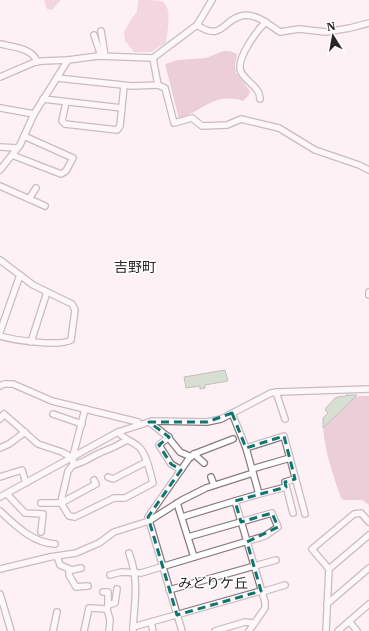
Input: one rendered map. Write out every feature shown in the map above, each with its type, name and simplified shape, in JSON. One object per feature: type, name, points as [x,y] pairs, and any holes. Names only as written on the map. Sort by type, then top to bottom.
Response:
[{"type":"street","points":[[0,76],[37,62],[103,56],[153,58],[197,25],[212,0]]},
{"type":"street","points":[[197,25],[208,30],[219,30],[236,18],[244,16],[266,22],[280,32],[299,30],[326,32],[369,23]]},
{"type":"street","points":[[260,99],[259,92],[243,75],[240,67],[242,58],[257,31],[266,22]]},
{"type":"street","points":[[101,31],[103,56]]},
{"type":"street","points":[[94,36],[103,56]]},
{"type":"street","points":[[0,44],[29,52],[35,57],[37,62]]},
{"type":"street","points":[[153,58],[158,85]]},
{"type":"street","points":[[0,170],[18,148],[34,114],[68,60]]},
{"type":"street","points":[[57,78],[124,86],[158,85],[165,88],[174,123],[192,118],[202,126],[207,126],[227,125],[241,119],[248,120],[261,125],[279,128],[315,150],[359,165],[369,170]]},
{"type":"street","points":[[66,102],[62,121],[65,124],[115,130],[120,128],[124,86]]},
{"type":"street","points":[[43,99],[122,108]]},
{"type":"street","points":[[0,108],[34,114]]},
{"type":"street","points":[[12,155],[60,174],[66,171],[73,158],[24,136]]},
{"type":"street","points":[[0,147],[18,148]]},
{"type":"street","points":[[0,186],[45,206]]},
{"type":"street","points":[[29,199],[36,188]]},
{"type":"street","points":[[0,260],[33,285],[72,304],[74,307],[70,340],[65,342],[31,342],[0,336]]},
{"type":"street","points":[[0,332],[20,276]]},
{"type":"street","points":[[31,342],[47,292]]},
{"type":"street","points":[[0,386],[4,384],[14,384],[52,401],[138,422],[140,425]]},
{"type":"street","points":[[0,497],[118,432],[149,422],[207,422],[220,419],[276,392],[369,390]]},
{"type":"street","points":[[276,392],[285,419]]},
{"type":"street","points":[[85,409],[72,456],[73,465],[68,472],[62,503],[69,516],[72,518],[114,498],[125,498],[153,483],[140,447],[118,432]]},
{"type":"street","points":[[232,413],[246,448],[259,494]]},
{"type":"street","points":[[0,419],[4,414],[38,444],[72,456]]},
{"type":"street","points":[[53,414],[82,424]]},
{"type":"street","points":[[149,422],[169,437],[180,452],[193,456],[204,463]]},
{"type":"street","points":[[0,448],[10,444],[25,432]]},
{"type":"street","points":[[246,448],[284,436],[305,514]]},
{"type":"street","points":[[169,437],[159,445],[171,464],[181,470]]},
{"type":"street","points":[[182,631],[149,521],[149,513],[193,456],[233,439]]},
{"type":"street","points":[[73,465],[82,463],[102,452],[112,450],[128,440]]},
{"type":"street","points":[[0,569],[76,553],[99,543],[114,532],[149,521],[177,503],[214,485],[290,458]]},
{"type":"street","points":[[108,477],[113,479],[146,462]]},
{"type":"street","points":[[0,477],[22,470],[26,482]]},
{"type":"street","points":[[211,477],[214,485]]},
{"type":"street","points":[[293,513],[288,504],[285,482],[296,479]]},
{"type":"street","points":[[41,503],[62,503],[96,484],[94,480]]},
{"type":"street","points":[[182,516],[286,487]]},
{"type":"street","points":[[6,494],[25,513],[43,514],[41,532]]},
{"type":"street","points":[[235,501],[265,608],[253,623],[249,631]]},
{"type":"street","points":[[177,503],[194,557]]},
{"type":"street","points":[[0,511],[40,542],[55,544]]},
{"type":"street","points":[[110,575],[121,572],[136,573],[247,542],[265,536],[278,527],[272,513],[188,537]]},
{"type":"street","points":[[326,631],[329,569],[312,549],[354,514],[361,513],[369,522]]},
{"type":"street","points":[[329,569],[369,534]]},
{"type":"street","points":[[129,553],[136,573],[133,629],[151,622],[285,585]]},
{"type":"street","points":[[57,556],[60,565],[69,570],[81,568]]},
{"type":"street","points":[[169,590],[276,560]]},
{"type":"street","points":[[327,604],[369,568]]},
{"type":"street","points":[[69,570],[69,575],[76,587],[88,586]]},
{"type":"street","points":[[84,631],[89,608],[107,607],[115,603],[117,589]]},
{"type":"street","points":[[103,592],[108,592],[107,607],[110,620],[109,631]]},
{"type":"street","points":[[0,594],[11,631]]},
{"type":"street","points":[[338,631],[369,604]]},
{"type":"street","points":[[53,631],[57,612]]},
{"type":"street","points":[[349,621],[357,631]]},
{"type":"street","points":[[151,622],[153,631]]},
{"type":"street","points":[[215,631],[245,622],[253,623]]},
{"type":"highlighted area","points":[[232,413],[246,448],[284,436],[295,479],[285,482],[286,487],[235,501],[241,522],[272,513],[278,527],[247,542],[261,591],[177,615],[148,517],[181,470],[171,464],[159,445],[169,437],[149,422],[207,422]]},
{"type":"shaded area","points":[[44,0],[61,0],[52,10],[47,9]]},
{"type":"shaded area","points":[[138,0],[161,1],[165,4],[169,14],[166,43],[151,52],[134,52],[125,41],[124,32],[137,12]]},
{"type":"shaded area","points":[[223,51],[230,51],[237,54],[235,66],[236,73],[250,91],[249,95],[243,101],[233,99],[217,100],[179,119],[165,64],[178,60],[206,58]]},
{"type":"shaded area","points":[[369,396],[369,505],[362,500],[344,500],[341,498],[327,455],[323,428],[355,397]]},
{"type":"building","points":[[225,370],[228,381],[205,385],[205,388],[200,389],[200,386],[186,388],[184,377]]},
{"type":"building","points":[[346,395],[357,395],[323,428],[323,418],[328,413],[325,410],[327,407],[335,398],[342,396],[344,397]]},
{"type":"district","name":"吉野町","points":[[135,267]]},
{"type":"district","name":"みどりケ丘","points":[[213,583]]}]
